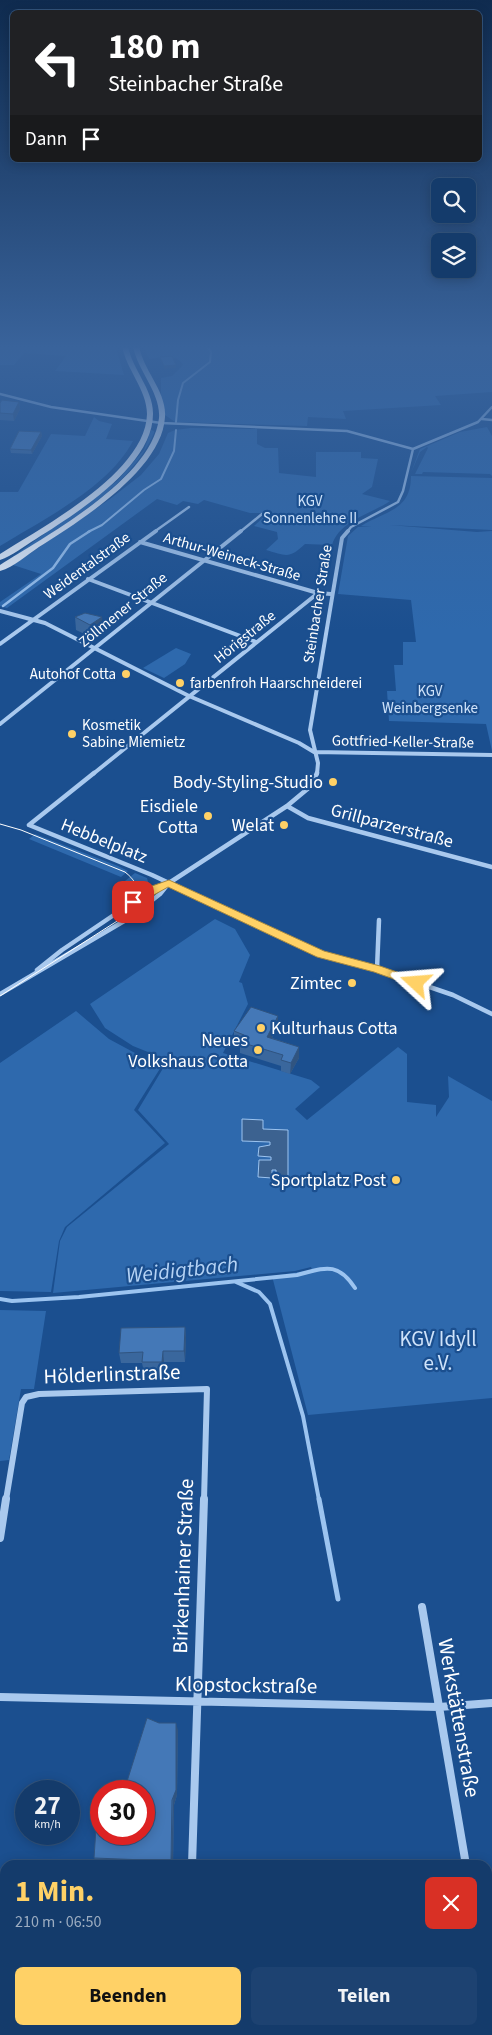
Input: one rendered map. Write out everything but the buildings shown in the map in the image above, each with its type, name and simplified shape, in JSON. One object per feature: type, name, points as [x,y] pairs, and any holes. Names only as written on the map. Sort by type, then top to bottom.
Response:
[{"type":"main road","points":[[0,558],[112,481],[135,456],[143,441]]},
{"type":"main road","points":[[0,569],[124,483],[147,457],[156,441]]},
{"type":"street","points":[[387,441],[413,449],[431,441]]},
{"type":"street","name":"Steinbacher Straße","points":[[287,806],[311,786],[316,778],[318,763],[310,733],[331,594],[342,538],[351,527],[398,502],[402,496],[407,464],[413,449]]},
{"type":"street","name":"Weidentalstraße","points":[[0,644],[189,507]]},
{"type":"street","name":"Zöllmener Straße","points":[[0,724],[202,560],[262,514]]},
{"type":"street","name":"Arthur-Weineck-Straße","points":[[140,542],[318,593]]},
{"type":"street","points":[[88,579],[256,642]]},
{"type":"street","points":[[318,593],[331,594]]},
{"type":"street","name":"Hörigstraße","points":[[29,825],[318,593]]},
{"type":"street","points":[[0,611],[34,619],[189,696],[299,743],[314,752]]},
{"type":"street","name":"Gottfried-Keller-Straße","points":[[314,752],[492,755]]},
{"type":"street","points":[[37,970],[62,950],[139,898],[169,884],[287,806]]},
{"type":"street","name":"Grillparzerstraße","points":[[287,806],[308,818],[492,867]]},
{"type":"street","name":"Hebbelplatz","points":[[29,825],[169,884],[321,954],[377,969],[462,998],[492,1014]]},
{"type":"street","points":[[0,994],[37,970],[98,938],[131,917],[160,894],[169,884]]},
{"type":"street","points":[[377,969],[379,920]]},
{"type":"street","name":"Hölderlinstraße","points":[[0,1538],[22,1403],[26,1397],[39,1394],[207,1389]]},
{"type":"street","name":"Birkenhainer Straße","points":[[192,1860],[207,1389]]},
{"type":"street","name":"Werkstättenstraße","points":[[422,1607],[465,1860]]},
{"type":"street","name":"Klopstockstraße","points":[[0,1697],[439,1708],[492,1703]]},
{"type":"green space","points":[[47,441],[133,441],[122,458],[92,487],[74,501],[0,546],[0,492],[18,492]]},
{"type":"green space","points":[[147,441],[149,441],[142,454],[127,474],[108,492],[65,525],[0,566],[117,481],[144,450]]},
{"type":"green space","name":"KGV Sonnenlehne II","points":[[165,441],[257,441],[257,444],[265,448],[278,448],[279,473],[316,477],[316,452],[361,452],[361,458],[378,459],[372,487],[362,494],[390,501],[348,524],[341,530],[332,545],[305,544],[295,552],[287,555],[266,550],[278,539],[277,532],[254,526],[268,513],[250,513],[204,500],[198,504],[183,501],[177,505],[157,499],[7,608],[0,606],[0,602],[41,574],[13,565],[110,499],[141,475],[159,454]]},
{"type":"green space","points":[[439,441],[492,441],[492,476],[490,474],[423,472],[422,474],[415,474],[427,447],[420,452],[411,473],[420,449]]},
{"type":"green space","name":"KGV Weinbergsenke","points":[[411,476],[492,478],[492,530],[389,525],[477,532],[492,531],[492,751],[486,724],[389,721],[387,691],[396,691],[394,665],[403,665],[403,642],[416,642],[411,600],[338,594],[348,536],[358,527],[372,526],[361,526],[395,509],[402,503],[410,488]]},
{"type":"green space","points":[[176,648],[191,654],[185,664],[164,678],[143,668]]},
{"type":"green space","points":[[35,834],[128,871],[121,877],[29,839]]},
{"type":"green space","points":[[135,873],[147,878],[148,882],[130,894],[129,885],[125,881]]},
{"type":"green space","name":"KGV Idyll e.V.","points":[[215,919],[235,929],[250,955],[239,982],[242,983],[248,1004],[223,1053],[311,1080],[320,1087],[295,1109],[307,1120],[398,1047],[407,1054],[407,1102],[436,1105],[436,1117],[449,1097],[448,1076],[492,1101],[492,1398],[308,1415],[272,1276],[312,1270],[311,1267],[295,1271],[53,1293],[60,1241],[67,1227],[169,1144],[138,1110],[168,1060],[133,1046],[105,1028],[90,1004]]},
{"type":"green space","points":[[76,1011],[109,1039],[161,1067],[134,1110],[165,1143],[65,1227],[59,1241],[51,1292],[0,1291],[0,1063]]},
{"type":"green space","points":[[0,1310],[46,1311],[34,1389],[21,1389],[9,1460],[0,1461]]},
{"type":"shaded area","points":[[242,1119],[263,1120],[263,1129],[288,1130],[288,1177],[276,1178],[276,1170],[272,1170],[272,1178],[258,1177],[259,1160],[271,1160],[271,1157],[258,1156],[259,1147],[270,1145],[270,1142],[242,1141]]},
{"type":"waterway","name":"Weidigtbach","points":[[90,531],[102,525],[144,490],[161,479],[174,451],[175,441]]},
{"type":"waterway","name":"Weidigtbach","points":[[3,606],[53,568],[70,544],[90,531]]},
{"type":"waterway","name":"Weidigtbach","points":[[0,1299],[12,1301],[79,1297],[297,1275],[323,1269],[336,1270],[348,1279],[355,1288]]},
{"type":"waterway","points":[[236,1282],[259,1292],[270,1304],[303,1416],[319,1500]]},
{"type":"waterway","points":[[319,1499],[338,1599]]},
{"type":"tram line","points":[[0,824],[21,830],[125,872],[135,883],[138,894],[134,905],[125,916],[0,996]]},
{"type":"place","name":"Autohof Cotta","points":[[126,674]]},
{"type":"place","name":"farbenfroh Haarschneiderei","points":[[180,683]]},
{"type":"place","name":"Kosmetik Sabine Miemietz","points":[[72,734]]},
{"type":"place","name":"Body-Styling-Studio","points":[[333,782]]},
{"type":"place","name":"Eisdiele Cotta","points":[[208,816]]},
{"type":"place","name":"Welat","points":[[284,825]]},
{"type":"place","name":"Zimtec","points":[[352,983]]},
{"type":"place","name":"Kulturhaus Cotta","points":[[261,1028]]},
{"type":"place","name":"Neues Volkshaus Cotta","points":[[258,1050]]},
{"type":"place","name":"Sportplatz Post","points":[[396,1180]]},
{"type":"route","points":[[133,902],[153,889],[169,884],[321,954],[377,969],[416,983]]}]
